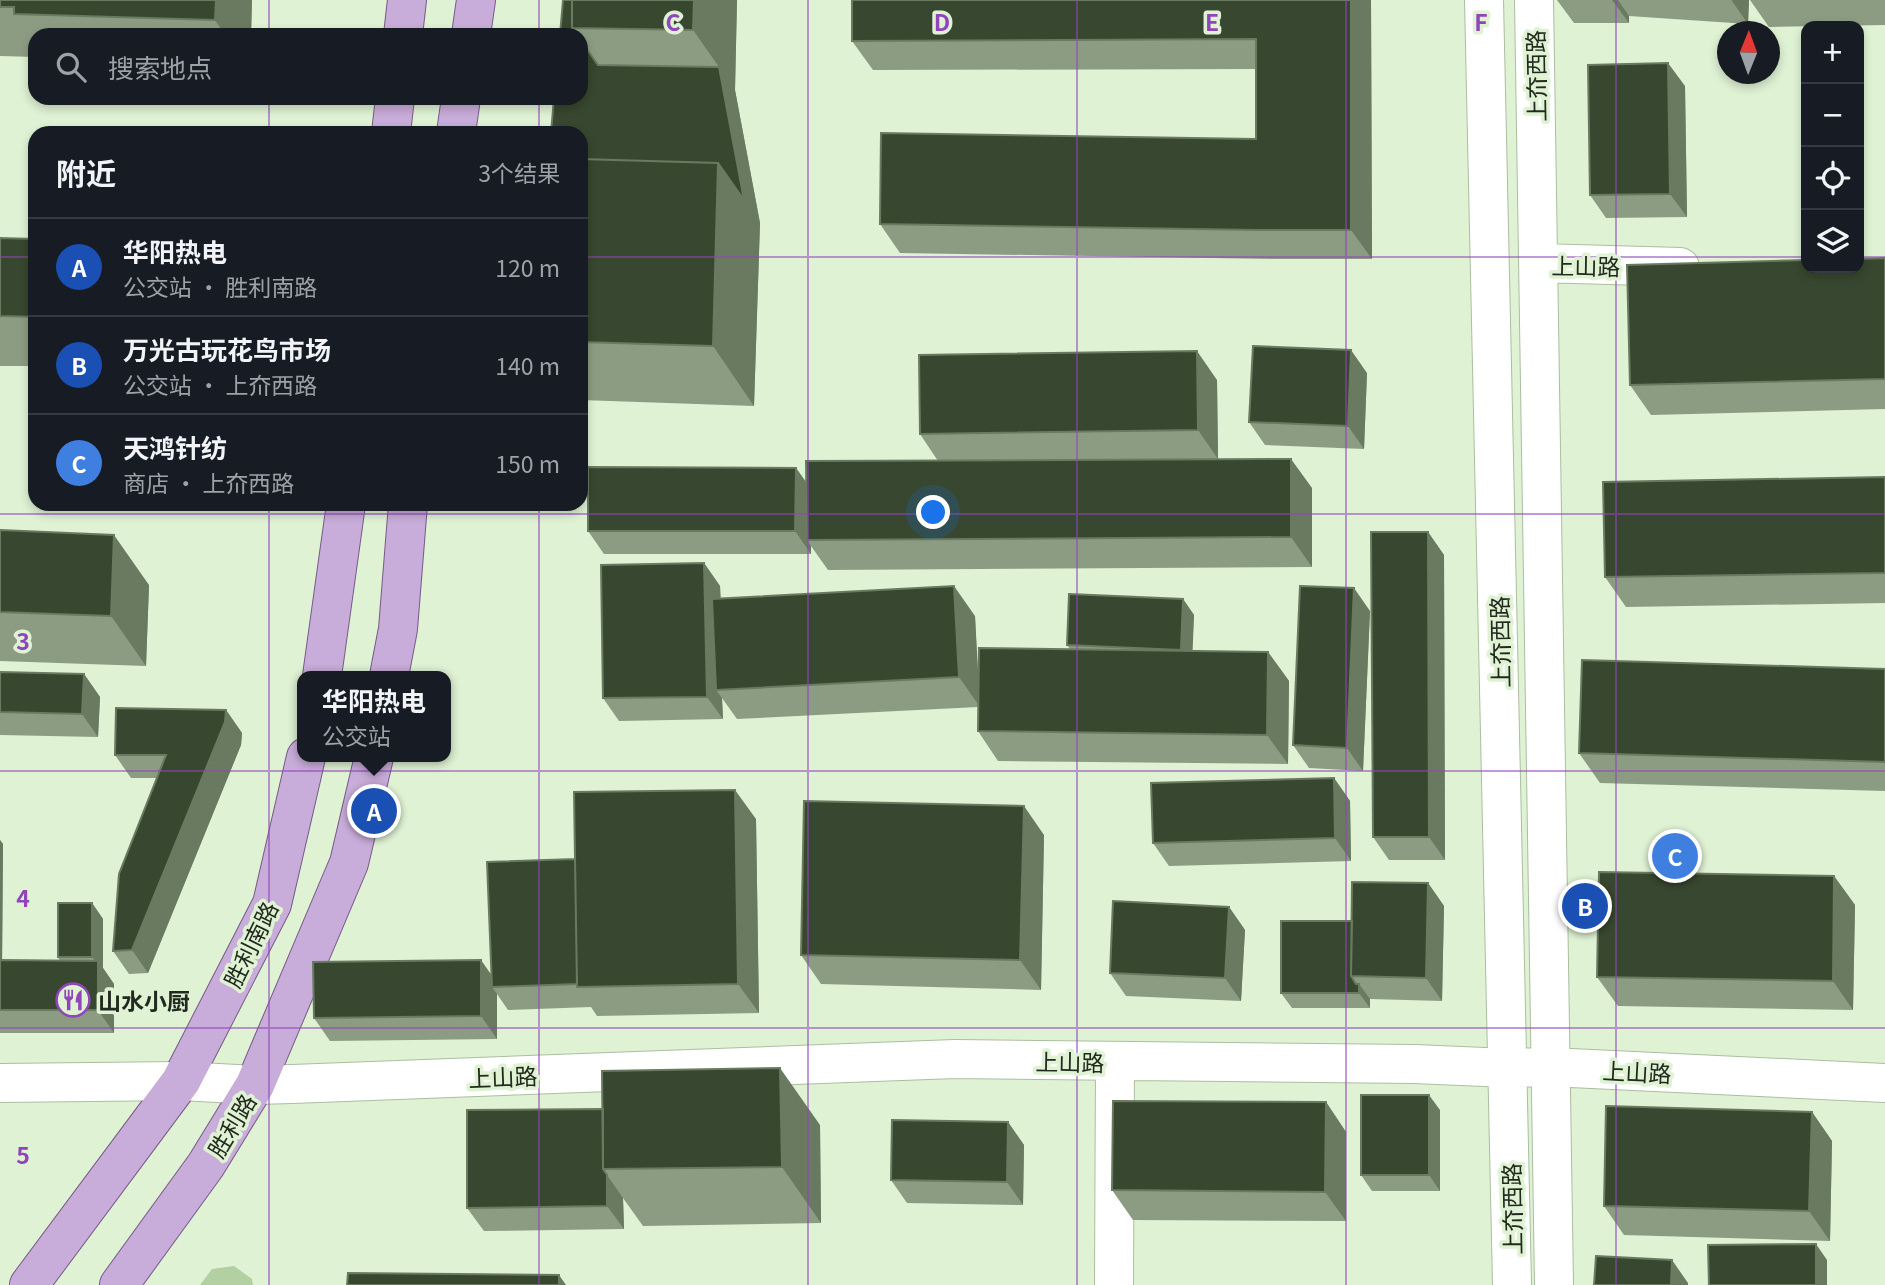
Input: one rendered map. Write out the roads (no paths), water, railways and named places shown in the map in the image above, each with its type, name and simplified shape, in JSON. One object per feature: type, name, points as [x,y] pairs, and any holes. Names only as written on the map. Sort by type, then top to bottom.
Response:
[{"type":"main road","points":[[404,28],[407,0]]},
{"type":"main road","points":[[472,28],[476,0]]},
{"type":"main road","points":[[392,126],[395,105]]},
{"type":"main road","points":[[457,126],[460,105]]},
{"type":"main road","points":[[323,671],[345,511]]},
{"type":"main road","points":[[390,671],[398,629],[407,511]]},
{"type":"main road","name":"胜利南路","points":[[181,1081],[272,904],[305,762]]},
{"type":"main road","points":[[255,1085],[349,863],[373,762]]},
{"type":"main road","points":[[29,1285],[181,1081]]},
{"type":"main road","name":"胜利路","points":[[119,1285],[206,1164],[255,1085]]},
{"type":"street","name":"上夼西路","points":[[1484,0],[1512,1285]]},
{"type":"street","name":"上夼西路","points":[[1534,0],[1554,1285]]},
{"type":"street","name":"上山路","points":[[1539,263],[1719,268]]},
{"type":"street","name":"上山路","points":[[0,1083],[181,1081],[255,1085],[955,1059],[1550,1067],[1885,1083]]},
{"type":"street","points":[[1114,1285],[1115,1062]]},
{"type":"place","name":"华阳热电","points":[[374,811]]},
{"type":"place","name":"天鸿针纺","points":[[1675,856]]},
{"type":"place","name":"万光古玩花鸟市场","points":[[1585,906]]},
{"type":"place","name":"山水小厨","points":[[73,1000]]}]
